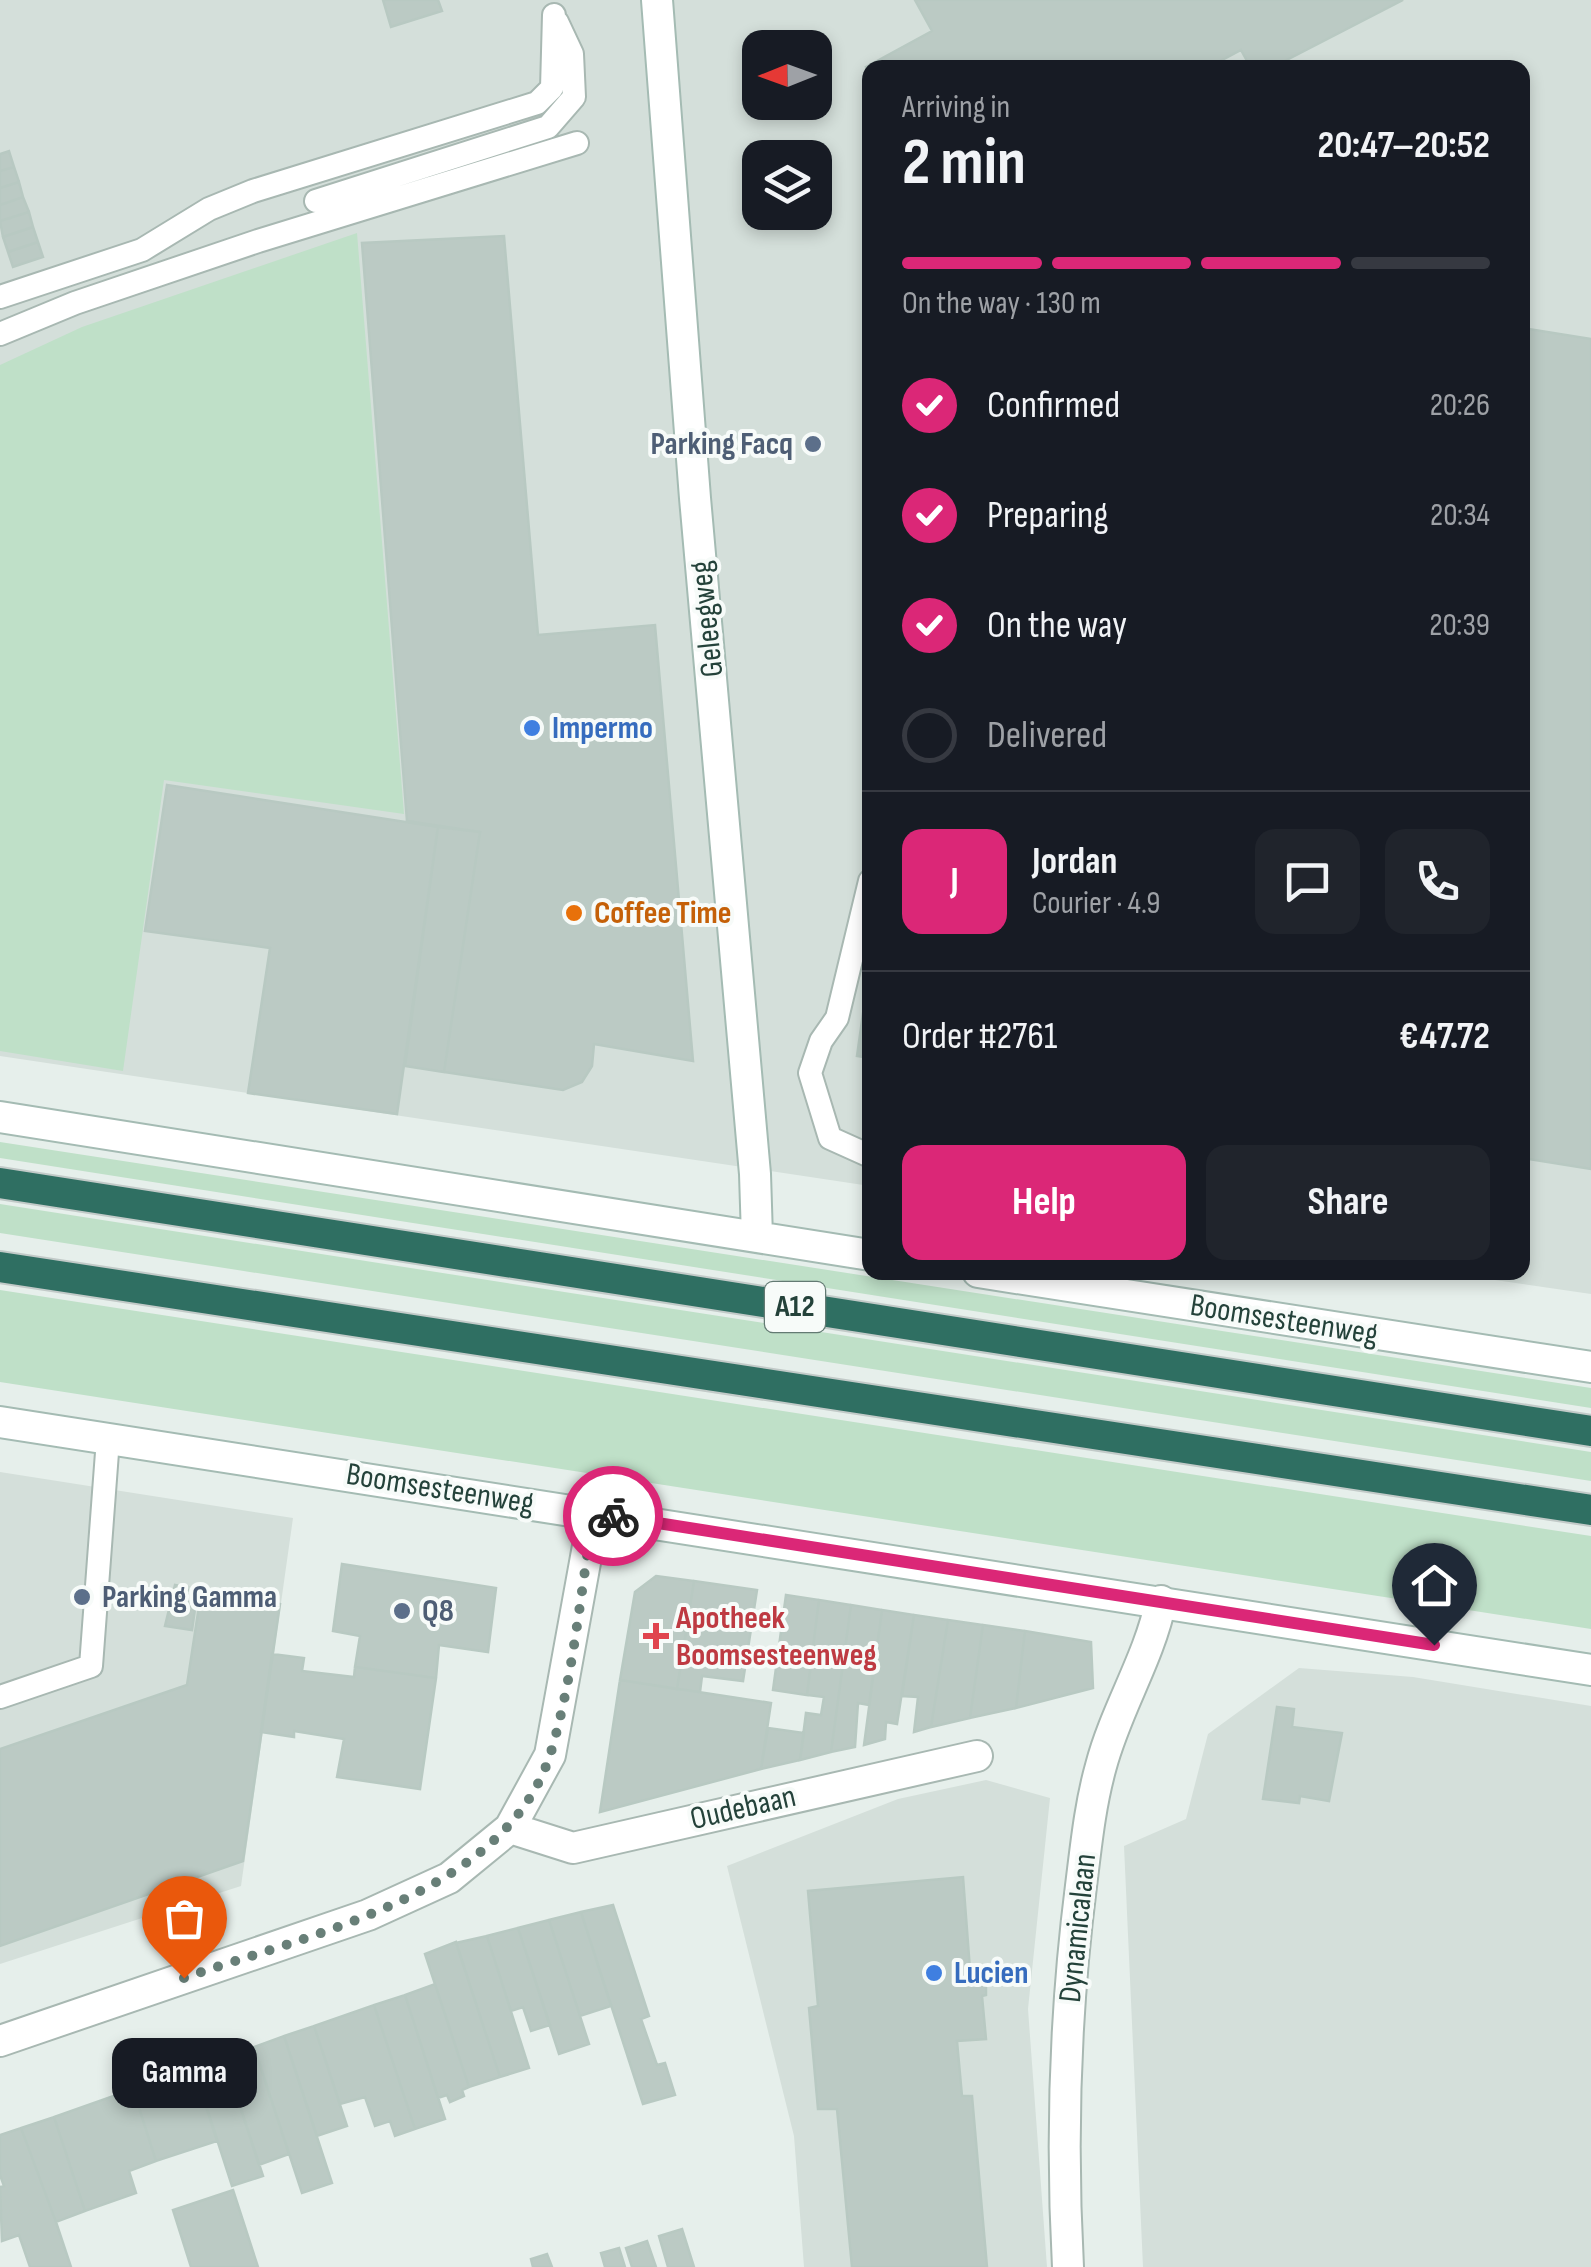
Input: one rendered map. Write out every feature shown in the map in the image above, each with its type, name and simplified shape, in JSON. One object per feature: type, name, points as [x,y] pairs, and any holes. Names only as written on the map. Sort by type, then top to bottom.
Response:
[{"type":"highway","name":"A12","points":[[0,1184],[1591,1431]]},
{"type":"highway","points":[[0,1267],[1591,1510]]},
{"type":"street","name":"Geleegweg","points":[[657,0],[695,498],[754,1154],[757,1237]]},
{"type":"street","points":[[0,1117],[862,1254]]},
{"type":"street","name":"Boomsesteenweg","points":[[1030,1280],[1591,1367]]},
{"type":"street","name":"Boomsesteenweg","points":[[0,1422],[1591,1670]]},
{"type":"street","points":[[0,2041],[368,1915],[449,1878],[510,1828],[550,1755],[594,1513]]},
{"type":"street","name":"Dynamicalaan","points":[[1068,2267],[1064,2198],[1068,2006],[1087,1840],[1101,1765],[1154,1636],[1160,1601]]},
{"type":"street","name":"Oudebaan","points":[[510,1828],[573,1848],[977,1756]]},
{"type":"lane","points":[[0,297],[142,250],[209,209],[241,195],[537,103],[552,88],[551,7]]},
{"type":"lane","points":[[316,202],[548,127],[574,97],[572,54],[551,7]]},
{"type":"lane","points":[[0,334],[75,303],[258,241],[577,143]]},
{"type":"lane","points":[[862,914],[838,1018],[821,1042],[810,1073],[830,1138],[862,1152]]},
{"type":"lane","points":[[0,1698],[91,1666],[108,1438]]},
{"type":"shaded area","points":[[0,0],[1591,0],[1591,1294],[1495,1280],[1530,1280],[1530,60],[862,60],[862,1185],[0,1056]]},
{"type":"shaded area","points":[[0,1472],[293,1518],[241,1886],[0,1964]]},
{"type":"shaded area","points":[[1299,1668],[1413,1677],[1591,1706],[1591,2267],[1143,2267],[1124,1846],[1186,1819],[1208,1734]]},
{"type":"shaded area","points":[[986,1780],[1050,1798],[1028,2009],[1047,2267],[804,2267],[794,2136],[727,1866],[898,1799]]},
{"type":"green space","points":[[357,233],[404,814],[164,780],[123,1071],[0,1051],[0,365],[82,327]]},
{"type":"green space","points":[[0,1142],[862,1275],[862,1280],[893,1280],[1591,1388],[1591,1408],[0,1158]]},
{"type":"green space","points":[[0,1204],[1591,1452],[1591,1481],[0,1233]]},
{"type":"green space","points":[[0,1290],[1591,1536],[1591,1629],[0,1382]]},
{"type":"building","points":[[383,0],[438,0],[442,11],[391,27]]},
{"type":"building","points":[[915,0],[1403,0],[1287,60],[1247,60],[1241,50],[1222,60],[879,60],[932,31]]},
{"type":"building","points":[[9,151],[14,167],[0,171],[0,154]]},
{"type":"building","points":[[14,167],[19,182],[0,188],[0,171]]},
{"type":"building","points":[[19,182],[23,197],[0,205],[0,188]]},
{"type":"building","points":[[23,197],[29,212],[0,221],[0,205]]},
{"type":"building","points":[[29,212],[33,227],[3,237],[0,221]]},
{"type":"building","points":[[33,227],[38,242],[8,252],[3,237]]},
{"type":"building","name":"Impermo","points":[[504,236],[538,635],[655,625],[693,1061],[594,1044],[592,1066],[582,1082],[563,1090],[444,1072],[480,832],[407,821],[362,243]]},
{"type":"building","points":[[38,242],[43,257],[13,267],[8,252]]},
{"type":"building","points":[[1530,329],[1591,339],[1591,1169],[1530,1159]]},
{"type":"building","points":[[167,785],[438,827],[397,1114],[248,1093],[270,948],[145,931]]},
{"type":"building","points":[[438,827],[480,832],[444,1072],[405,1066]]},
{"type":"building","points":[[862,1021],[862,1057],[857,1056]]},
{"type":"building","points":[[342,1564],[496,1588],[488,1652],[439,1645],[436,1678],[355,1667],[360,1636],[333,1631]]},
{"type":"building","name":"Apotheek Boomsesteenweg","points":[[656,1576],[694,1581],[677,1689],[620,1680],[635,1592]]},
{"type":"building","points":[[694,1581],[757,1590],[743,1681],[702,1676],[700,1692],[677,1689]]},
{"type":"building","points":[[175,1585],[188,1587],[187,1594],[197,1595],[192,1630],[165,1626]]},
{"type":"building","points":[[201,1593],[280,1604],[243,1861],[0,1946],[0,1749],[187,1685]]},
{"type":"building","points":[[786,1595],[819,1600],[807,1695],[773,1690]]},
{"type":"building","points":[[819,1600],[851,1605],[831,1752],[800,1760],[806,1713],[821,1715],[824,1697],[807,1695]]},
{"type":"building","points":[[851,1605],[882,1610],[869,1705],[858,1703],[855,1747],[831,1752]]},
{"type":"building","points":[[882,1610],[914,1615],[897,1724],[886,1722],[885,1739],[864,1745]]},
{"type":"building","points":[[914,1615],[948,1620],[931,1727],[914,1732],[918,1697],[902,1696]]},
{"type":"building","points":[[948,1620],[983,1625],[970,1718],[931,1727]]},
{"type":"building","points":[[983,1625],[1025,1631],[1016,1708],[970,1718]]},
{"type":"building","points":[[1025,1631],[1091,1642],[1093,1688],[1016,1708]]},
{"type":"building","points":[[272,1654],[304,1658],[302,1671],[354,1677],[355,1667],[436,1678],[420,1789],[337,1777],[344,1739],[294,1731],[294,1737],[261,1732]]},
{"type":"building","points":[[620,1680],[771,1703],[761,1769],[600,1812]]},
{"type":"building","points":[[1277,1707],[1294,1709],[1292,1727],[1342,1733],[1329,1801],[1300,1796],[1299,1803],[1263,1799]]},
{"type":"building","points":[[768,1728],[804,1733],[800,1760],[761,1769]]},
{"type":"building","points":[[963,1877],[971,1983],[986,1982],[986,1995],[982,1996],[986,2039],[957,2041],[962,2096],[972,2096],[987,2267],[852,2267],[837,2109],[818,2109],[809,2008],[818,2006],[808,1891]]},
{"type":"building","points":[[613,1905],[649,2016],[641,2019],[657,2065],[665,2063],[675,2095],[643,2104],[581,1912]]},
{"type":"building","points":[[581,1912],[611,2006],[580,2016],[549,1920]]},
{"type":"building","points":[[549,1920],[589,2044],[559,2054],[518,1928]]},
{"type":"building","points":[[518,1928],[550,2025],[531,2031],[523,2007],[511,2011],[487,1936]]},
{"type":"building","points":[[487,1936],[529,2068],[500,2077],[456,1943]]},
{"type":"building","points":[[456,1942],[500,2077],[469,2087],[425,1954]]},
{"type":"building","points":[[435,1984],[469,2087],[462,2090],[464,2096],[450,2102],[447,2095],[438,2098],[405,1995]]},
{"type":"building","points":[[405,1995],[445,2119],[415,2129],[374,2005]]},
{"type":"building","points":[[374,2005],[415,2129],[395,2136],[390,2121],[375,2126],[365,2097],[340,2104],[314,2026]]},
{"type":"building","points":[[314,2026],[347,2126],[317,2136],[284,2036]]},
{"type":"building","points":[[284,2036],[332,2183],[302,2193],[254,2047]]},
{"type":"building","points":[[254,2047],[289,2154],[259,2165],[224,2057]]},
{"type":"building","points":[[224,2057],[263,2176],[232,2186],[194,2068]]},
{"type":"building","points":[[194,2068],[217,2141],[156,2161],[133,2089]]},
{"type":"building","points":[[133,2089],[156,2161],[129,2171],[136,2193],[85,2211],[54,2117]]},
{"type":"building","points":[[54,2117],[85,2211],[56,2222],[21,2128]]},
{"type":"building","points":[[21,2128],[71,2267],[30,2267],[19,2235],[2,2241],[0,2187],[4,2186],[0,2175],[0,2135]]},
{"type":"building","points":[[233,2190],[258,2267],[191,2267],[173,2210]]},
{"type":"building","points":[[682,2229],[694,2267],[668,2267],[659,2236]]},
{"type":"building","points":[[647,2241],[656,2267],[632,2267],[626,2248]]},
{"type":"building","points":[[619,2248],[625,2267],[605,2267],[601,2253]]},
{"type":"building","points":[[547,2254],[552,2267],[533,2267],[531,2259]]},
{"type":"way so far","points":[[184,1978],[368,1915],[449,1878],[510,1828],[550,1755],[594,1513],[613,1516]]},
{"type":"place","name":"Parking Facq","points":[[813,444]]},
{"type":"place","name":"Impermo","points":[[532,728]]},
{"type":"place","name":"Coffee Time","points":[[574,913]]},
{"type":"place","name":"Parking Gamma","points":[[82,1597]]},
{"type":"place","name":"Q8","points":[[402,1611]]},
{"type":"place","name":"Apotheek Boomsesteenweg","points":[[656,1636]]},
{"type":"place","name":"Lucien","points":[[934,1973]]},
{"type":"place","name":"Gamma","points":[[184,1978]]},
{"type":"route","points":[[613,1516],[1434,1645]]}]
